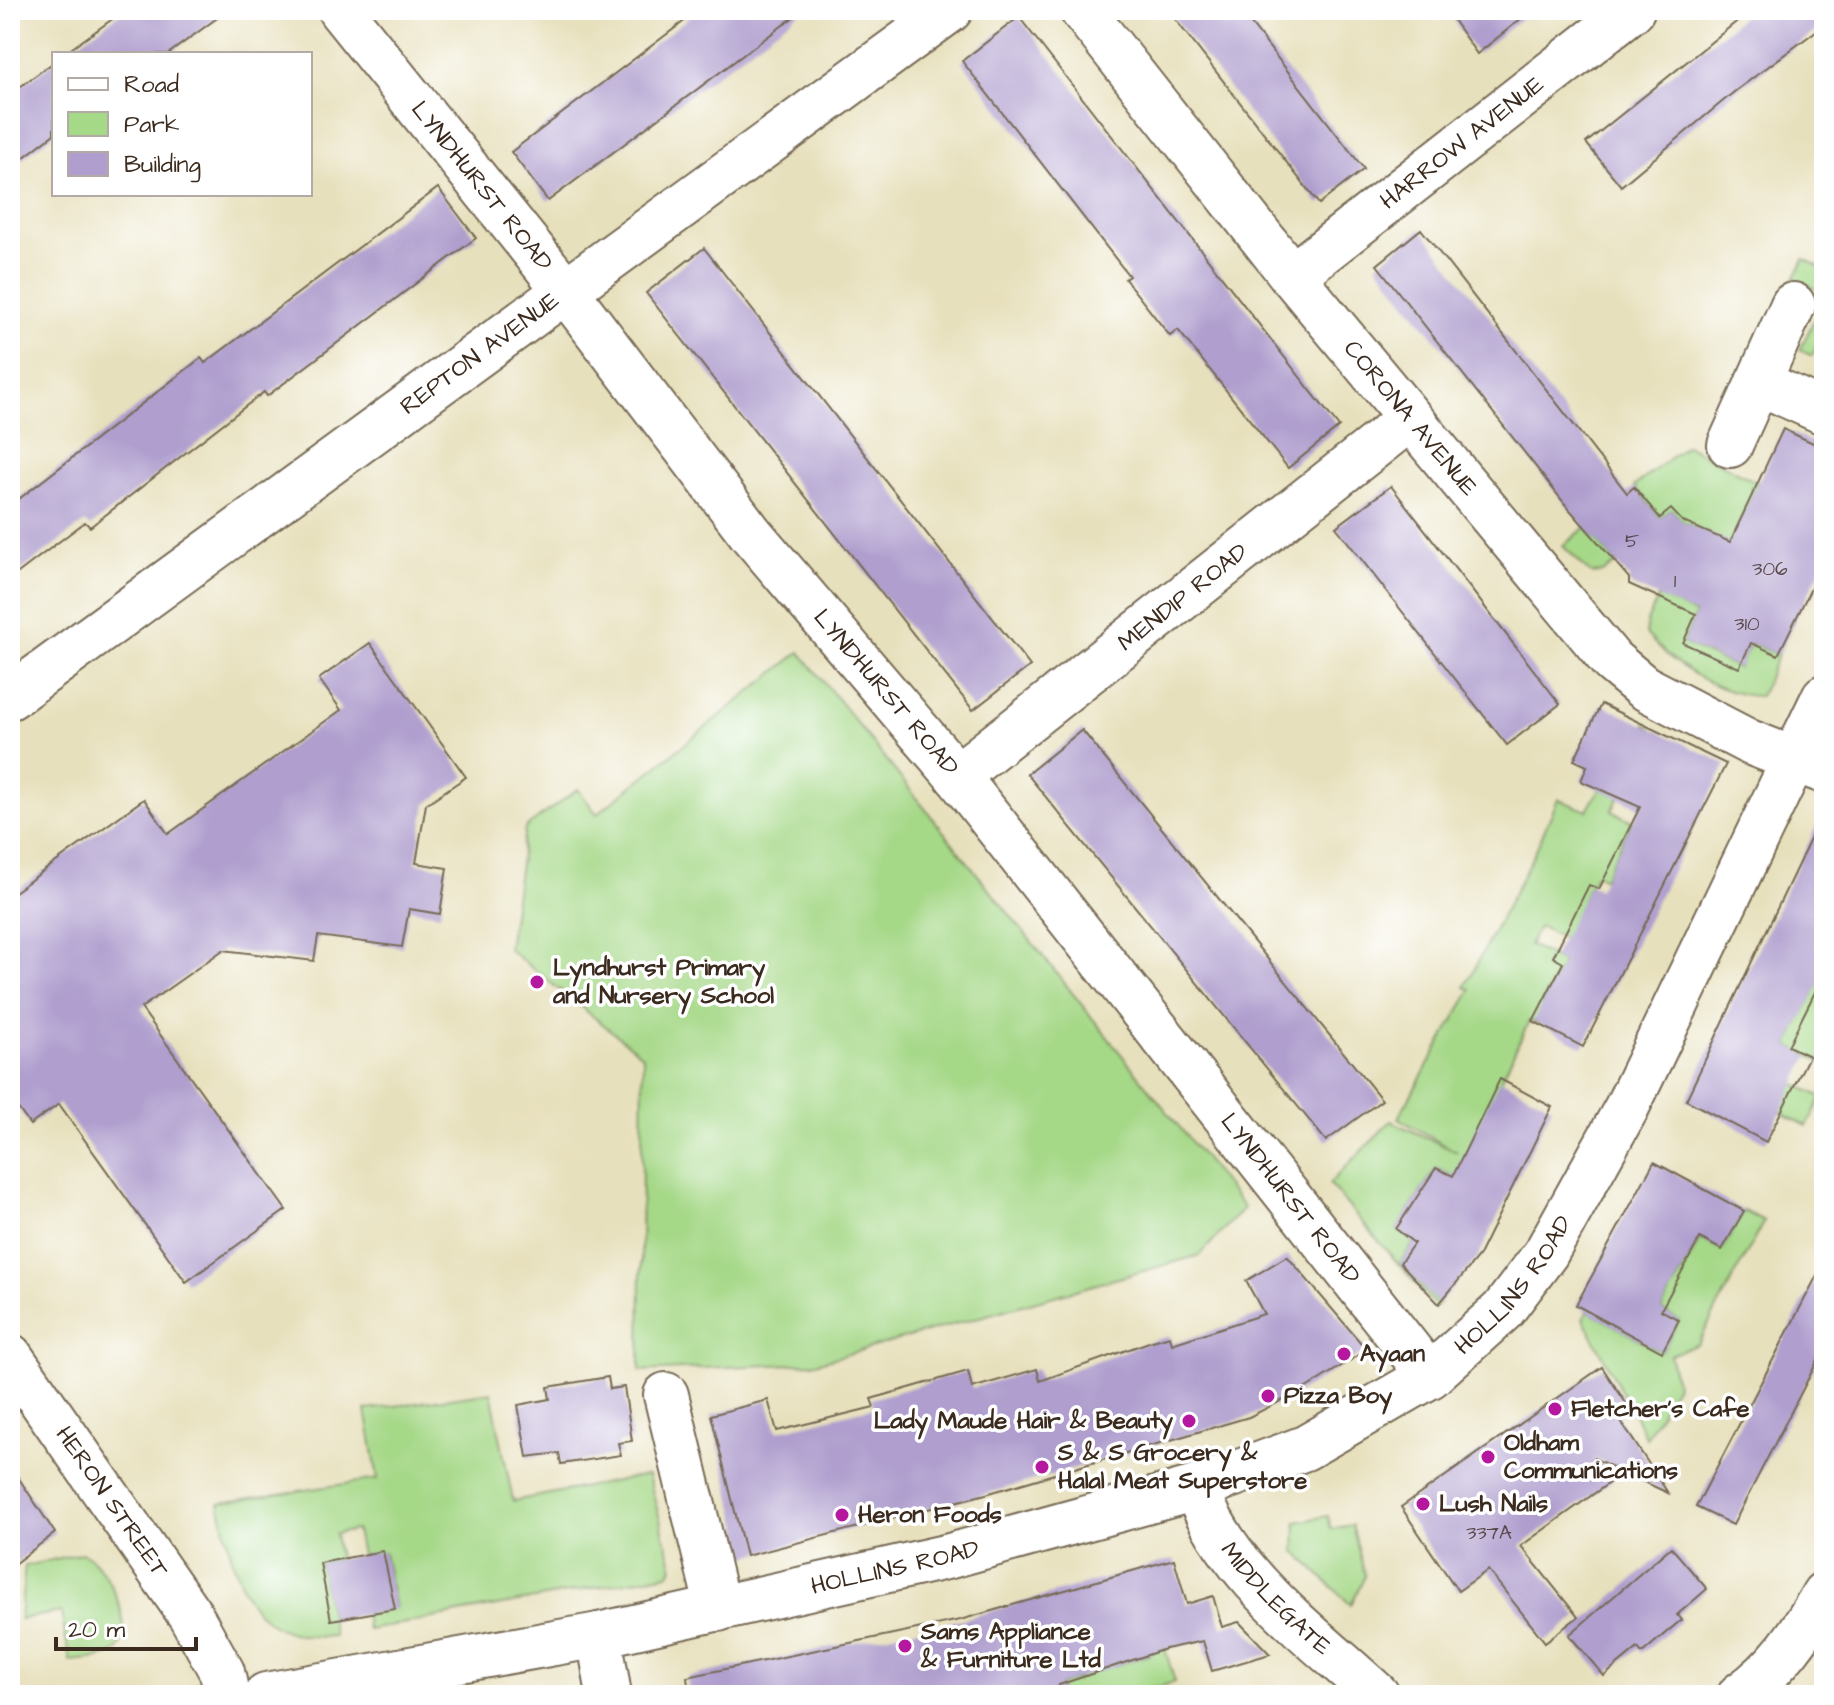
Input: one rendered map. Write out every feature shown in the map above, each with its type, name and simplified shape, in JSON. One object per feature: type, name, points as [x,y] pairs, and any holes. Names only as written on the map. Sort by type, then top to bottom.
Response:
[{"type":"street","name":"LYNDHURST ROAD","points":[[340,10],[565,290],[751,534],[957,776],[1430,1376]]},
{"type":"street","name":"REPTON AVENUE","points":[[10,697],[950,10]]},
{"type":"street","name":"CORONA AVENUE","points":[[1082,10],[1292,276],[1625,674],[1643,687],[1749,742],[1810,766]]},
{"type":"street","name":"HARROW AVENUE","points":[[1292,276],[1632,10]]},
{"type":"street","points":[[1730,445],[1793,305]]},
{"type":"street","points":[[1758,382],[1824,412]]},
{"type":"street","name":"MENDIP ROAD","points":[[957,776],[1409,419]]},
{"type":"street","name":"HOLLINS ROAD","points":[[286,1693],[599,1635],[718,1609],[950,1556],[1196,1488],[1305,1448],[1430,1376],[1503,1310],[1546,1253],[1810,766],[1824,697]]},
{"type":"street","name":"HERON STREET","points":[[10,1356],[191,1616],[222,1672],[227,1695]]},
{"type":"street","points":[[666,1395],[718,1609]]},
{"type":"street","name":"MIDDLEGATE","points":[[1196,1488],[1207,1519],[1228,1553],[1377,1695]]},
{"type":"street","points":[[1740,1695],[1764,1678],[1806,1626],[1824,1594]]},
{"type":"street","points":[[599,1635],[609,1695]]},
{"type":"green space","points":[[1804,259],[1824,269],[1824,293],[1794,279]]},
{"type":"green space","points":[[1824,298],[1824,332],[1812,356],[1800,350]]},
{"type":"green space","points":[[1686,445],[1758,483],[1723,558],[1698,529],[1683,522],[1671,509],[1660,518],[1634,487]]},
{"type":"green space","points":[[1586,527],[1616,563],[1603,573],[1591,574],[1563,546]]},
{"type":"green space","points":[[1659,596],[1696,614],[1683,643],[1738,668],[1751,643],[1778,655],[1760,696],[1744,695],[1713,684],[1683,667],[1657,645],[1646,634],[1647,621]]},
{"type":"green space","points":[[800,652],[1244,1208],[1200,1255],[816,1363],[640,1371],[643,1056],[508,949],[525,828],[578,789],[597,814]]},
{"type":"green space","points":[[1646,724],[1653,729],[1612,811],[1632,821],[1604,879],[1596,874],[1587,890],[1571,942],[1539,926],[1529,945],[1563,962],[1541,1005],[1545,1008],[1537,1024],[1529,1021],[1455,1177],[1436,1168],[1397,1229],[1414,1243],[1400,1263],[1439,1304],[1436,1307],[1329,1184],[1391,1121],[1457,1152],[1398,1118],[1471,990],[1465,987],[1535,852],[1558,799],[1587,811]]},
{"type":"green space","points":[[1824,971],[1824,1063],[1788,1046]]},
{"type":"green space","points":[[1776,1075],[1822,1097],[1807,1126],[1762,1103]]},
{"type":"green space","points":[[1744,1211],[1764,1221],[1698,1344],[1670,1355],[1676,1385],[1646,1438],[1583,1318],[1588,1311],[1662,1352],[1679,1320],[1661,1310],[1700,1239],[1722,1250]]},
{"type":"green space","points":[[491,1392],[513,1501],[648,1475],[673,1568],[668,1574],[368,1630],[365,1614],[395,1608],[384,1552],[361,1555],[356,1530],[335,1534],[339,1559],[320,1564],[334,1636],[304,1636],[280,1629],[262,1616],[248,1599],[238,1578],[219,1503],[378,1479],[366,1410]]},
{"type":"green space","points":[[1328,1516],[1331,1529],[1352,1525],[1365,1576],[1351,1605],[1295,1551],[1296,1522]]},
{"type":"green space","points":[[82,1553],[100,1568],[116,1596],[124,1627],[123,1639],[118,1649],[108,1655],[70,1661],[61,1612],[20,1619],[25,1566]]},
{"type":"green space","points":[[1161,1635],[1175,1682],[1129,1695],[1062,1695],[1059,1685],[1080,1678],[1075,1659],[1114,1666],[1149,1655]]},
{"type":"building","points":[[125,10],[228,10],[171,52],[67,52]]},
{"type":"building","points":[[699,10],[803,10],[548,201],[511,152]]},
{"type":"building","points":[[1168,10],[1240,10],[1364,169],[1319,204]]},
{"type":"building","points":[[1446,10],[1532,10],[1477,54]]},
{"type":"building","points":[[1751,10],[1824,10],[1824,25],[1734,92],[1621,186],[1586,143]]},
{"type":"building","points":[[1019,17],[1339,427],[1288,468],[1178,330],[1170,336],[1125,279],[1129,276],[962,61]]},
{"type":"building","points":[[52,63],[52,136],[10,168],[10,94]]},
{"type":"building","points":[[438,188],[476,238],[267,396],[264,392],[90,527],[85,522],[10,579],[10,506],[201,358],[205,363]]},
{"type":"building","points":[[1421,229],[1627,493],[1634,487],[1660,518],[1671,509],[1683,522],[1730,542],[1783,429],[1824,448],[1824,562],[1778,655],[1751,643],[1739,668],[1683,643],[1696,614],[1629,584],[1629,578],[1565,504],[1377,265]]},
{"type":"building","points":[[704,248],[1030,666],[973,710],[646,293]]},
{"type":"building","points":[[1391,486],[1560,704],[1507,745],[1336,527]]},
{"type":"building","points":[[370,643],[466,777],[426,804],[416,863],[447,868],[440,914],[409,909],[402,947],[318,936],[314,961],[223,950],[141,1008],[286,1210],[186,1282],[59,1104],[30,1125],[10,1097],[10,895],[144,799],[168,834],[341,710],[319,679]]},
{"type":"building","points":[[1601,704],[1726,764],[1583,1047],[1533,1021],[1563,963],[1553,957],[1589,885],[1599,889],[1640,807],[1581,781],[1587,766],[1574,760]]},
{"type":"building","points":[[1082,730],[1382,1100],[1326,1141],[1027,774]]},
{"type":"building","points":[[1824,810],[1824,974],[1788,1046],[1809,1056],[1766,1142],[1686,1100]]},
{"type":"building","points":[[1500,1079],[1552,1107],[1478,1257],[1439,1304],[1400,1263],[1414,1243],[1396,1229],[1436,1168],[1453,1176]]},
{"type":"building","points":[[1654,1162],[1744,1211],[1722,1250],[1700,1238],[1661,1310],[1679,1320],[1662,1352],[1576,1305]]},
{"type":"building","points":[[1287,1256],[1367,1350],[1303,1390],[1249,1417],[986,1494],[746,1556],[711,1415],[768,1400],[777,1431],[874,1407],[871,1399],[968,1371],[972,1388],[1037,1369],[1040,1381],[1149,1342],[1170,1336],[1172,1344],[1264,1314],[1246,1281]]},
{"type":"building","points":[[1824,1262],[1824,1348],[1733,1525],[1696,1507]]},
{"type":"building","points":[[1602,1367],[1630,1409],[1618,1417],[1668,1493],[1593,1458],[1613,1480],[1521,1546],[1578,1617],[1545,1642],[1488,1570],[1458,1591],[1401,1507]]},
{"type":"building","points":[[608,1377],[610,1389],[624,1387],[632,1441],[618,1443],[621,1455],[561,1464],[559,1453],[527,1457],[518,1405],[550,1399],[548,1387]]},
{"type":"building","points":[[10,1465],[55,1533],[10,1567]]},
{"type":"building","points":[[1671,1547],[1707,1589],[1677,1615],[1681,1620],[1642,1653],[1638,1648],[1604,1676],[1569,1635]]},
{"type":"building","points":[[383,1551],[395,1609],[331,1620],[320,1563]]},
{"type":"building","points":[[1174,1559],[1187,1604],[1213,1596],[1222,1627],[1239,1622],[1270,1654],[1212,1671],[1203,1641],[1165,1649],[1059,1685],[1062,1695],[689,1695],[687,1677],[960,1620]]},
{"type":"place","name":"Lyndhurst Primary and Nursery School","points":[[537,982]]},
{"type":"place","name":"Ayaan","points":[[1344,1354]]},
{"type":"place","name":"Pizza Boy","points":[[1268,1396]]},
{"type":"place","name":"Fletcher's Cafe","points":[[1555,1409]]},
{"type":"place","name":"Lady Maude Hair & Beauty","points":[[1189,1421]]},
{"type":"place","name":"Oldham Communications","points":[[1488,1457]]},
{"type":"place","name":"S & S Grocery & Halal Meat Superstore","points":[[1042,1467]]},
{"type":"place","name":"Lush Nails","points":[[1423,1504]]},
{"type":"place","name":"Heron Foods","points":[[842,1515]]},
{"type":"place","name":"Sams Appliance & Furniture Ltd","points":[[905,1646]]}]
